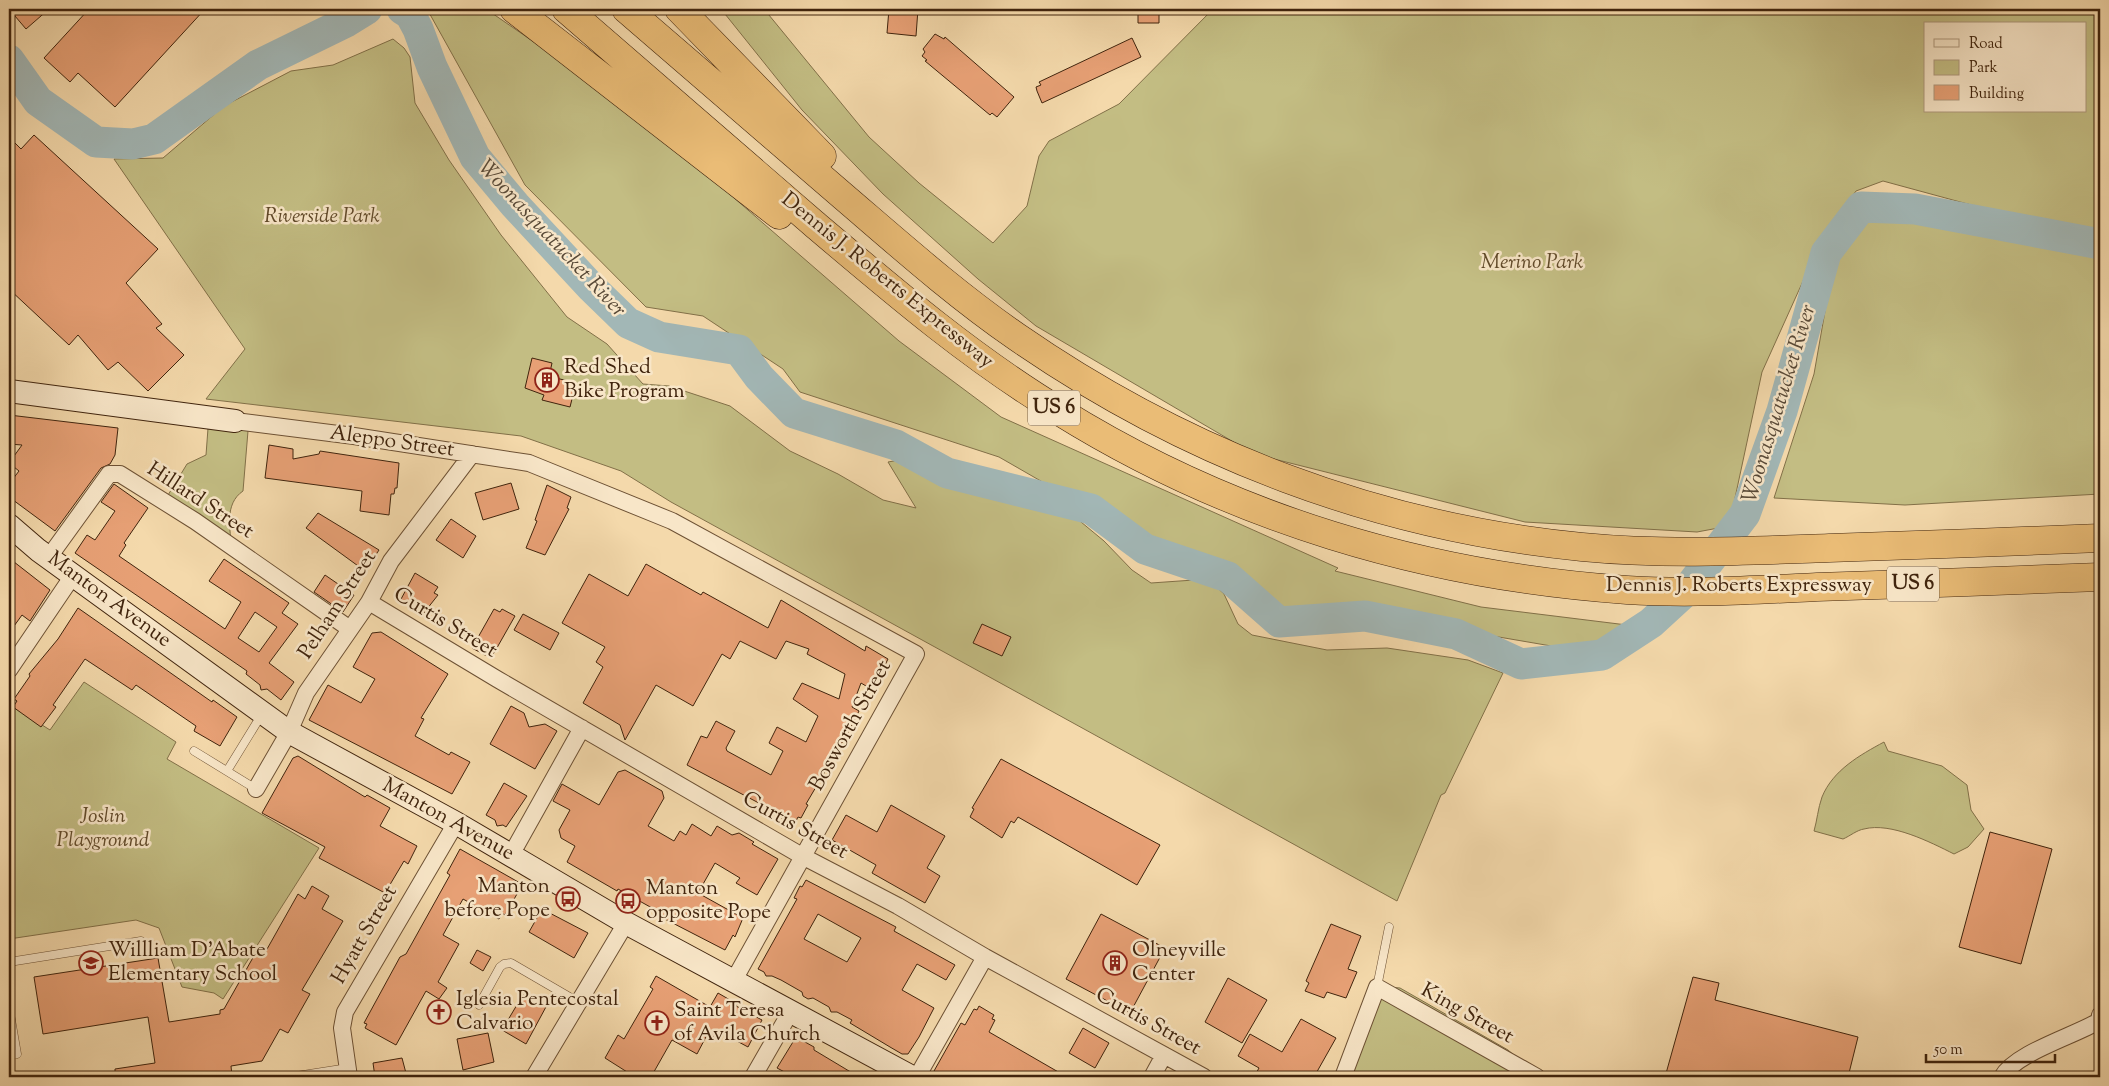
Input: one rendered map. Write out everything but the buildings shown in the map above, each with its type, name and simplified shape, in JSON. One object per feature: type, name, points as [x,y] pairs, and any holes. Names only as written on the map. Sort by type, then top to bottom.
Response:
[{"type":"highway","points":[[514,9],[758,200],[926,318]]},
{"type":"highway","name":"Dennis J. Roberts Expressway","points":[[566,9],[926,318],[1002,375],[1083,426],[1168,472],[1256,510],[1347,541],[1440,564],[1534,581],[1650,591],[1726,591],[2100,577]]},
{"type":"highway","name":"Dennis J. Roberts Expressway","points":[[626,9],[963,297],[1037,351],[1123,404],[1197,443],[1283,479],[1402,516],[1491,535],[1584,547],[1679,552],[2100,538]]},
{"type":"highway","points":[[678,9],[963,297]]},
{"type":"main road","name":"Aleppo Street","points":[[9,392],[235,421]]},
{"type":"main road","name":"Manton Avenue","points":[[9,525],[49,557],[289,732],[456,823],[626,923],[912,1077]]},
{"type":"street","name":"Aleppo Street","points":[[235,421],[529,463],[672,521],[755,566]]},
{"type":"street","name":"Pelham Street","points":[[256,789],[289,732],[306,693],[370,602],[391,561],[472,454]]},
{"type":"street","name":"Hillard Street","points":[[49,557],[109,474],[120,474],[195,521],[350,629]]},
{"type":"street","name":"Bosworth Street","points":[[734,980],[916,654],[755,566]]},
{"type":"street","points":[[9,670],[74,574]]},
{"type":"street","name":"Curtis Street","points":[[370,602],[802,856],[898,906],[985,957],[1204,1077]]},
{"type":"street","points":[[511,855],[582,728]]},
{"type":"street","name":"Hyatt Street","points":[[349,1073],[342,1028],[345,1012],[456,823]]},
{"type":"street","points":[[534,1077],[626,923]]},
{"type":"street","points":[[917,1077],[985,957]]},
{"type":"street","points":[[1343,1077],[1377,987]]},
{"type":"street","name":"King Street","points":[[1377,987],[1537,1077]]},
{"type":"street","points":[[753,1077],[791,1011]]},
{"type":"street","points":[[2002,1077],[2020,1058],[2080,1032],[2100,1019]]},
{"type":"street","points":[[1152,1077],[1164,1055]]},
{"type":"lane","points":[[227,770],[263,712]]},
{"type":"lane","points":[[194,751],[256,789]]},
{"type":"lane","points":[[1377,987],[1389,927]]},
{"type":"lane","points":[[9,962],[141,941]]},
{"type":"lane","points":[[479,1005],[500,967],[504,964],[511,964],[578,1002]]},
{"type":"lane","points":[[9,1008],[18,1054]]},
{"type":"lane","points":[[290,1077],[349,1073]]},
{"type":"green space","points":[[427,9],[486,9],[576,71],[688,158],[899,341],[1001,417],[1338,568],[1335,571],[1481,607],[1627,625],[1594,644],[1563,648],[1452,629],[1316,620],[1261,599],[1228,579],[1166,553],[999,457],[800,392],[783,369],[703,316],[646,307],[525,185]]},
{"type":"green space","name":"Merino Park","points":[[721,9],[764,9],[869,137],[919,183],[993,243],[1027,206],[1039,156],[1049,141],[1119,104],[1213,9],[2100,9],[2100,240],[1883,181],[1856,191],[1822,239],[1762,372],[1729,526],[1697,532],[1525,522],[1254,454],[1036,326],[978,279],[883,194],[802,110]]},
{"type":"green space","name":"Riverside Park","points":[[393,39],[404,48],[410,57],[415,103],[449,160],[501,235],[567,317],[607,344],[643,384],[669,386],[730,406],[790,451],[838,474],[883,500],[916,508],[888,462],[917,457],[951,467],[1021,499],[1075,517],[1104,541],[1132,570],[1151,583],[1208,579],[1224,594],[1238,624],[1252,635],[1327,650],[1387,648],[1468,660],[1503,673],[1445,793],[1441,795],[1397,901],[671,502],[621,471],[521,436],[206,399],[245,349],[114,159],[163,158],[224,106],[291,71],[333,65]]},
{"type":"green space","points":[[1890,210],[1943,215],[2100,258],[2100,494],[1905,505],[1774,498],[1814,374],[1834,260],[1843,239],[1868,214]]},
{"type":"green space","points":[[209,415],[249,419],[243,491],[233,503],[230,517],[232,549],[165,500],[187,464],[206,455]]},
{"type":"green space","name":"Joslin Playground","points":[[84,682],[176,742],[167,759],[319,848],[223,999],[214,993],[182,987],[159,928],[136,920],[9,939],[9,704],[50,730]]},
{"type":"green space","points":[[1884,742],[1888,751],[1942,766],[1967,785],[1971,810],[1984,829],[1968,847],[1954,854],[1910,834],[1886,828],[1861,830],[1843,839],[1814,831],[1822,797],[1833,779],[1848,764]]},
{"type":"green space","points":[[1388,987],[1400,988],[1508,1050],[1516,1057],[1521,1077],[1344,1077],[1373,997]]},
{"type":"waterway","name":"Woonasquatucket River","points":[[9,60],[38,101],[96,142],[133,144],[154,139],[258,65],[346,22],[367,9]]},
{"type":"waterway","name":"Woonasquatucket River","points":[[402,9],[410,14],[418,29],[432,67],[475,157],[515,205],[592,288],[628,323],[659,337],[739,350],[759,377],[794,413],[896,445],[947,473],[1091,509],[1145,549],[1228,577],[1279,622],[1365,616],[1456,634],[1521,664],[1602,655],[1651,623],[1687,590],[1745,514],[1782,411],[1826,253],[1861,207],[1915,209],[2100,244]]},
{"type":"place","name":"Red Shed Bike Program","points":[[547,380]]},
{"type":"place","name":"Manton before Pope","points":[[568,899]]},
{"type":"place","name":"Manton opposite Pope","points":[[628,901]]},
{"type":"place","name":"Willliam D'Abate Elementary School","points":[[91,963]]},
{"type":"place","name":"Olneyville Center","points":[[1115,963]]},
{"type":"place","name":"Iglesia Pentecostal Calvario","points":[[439,1012]]},
{"type":"place","name":"Saint Teresa of Avila Church","points":[[657,1023]]}]
